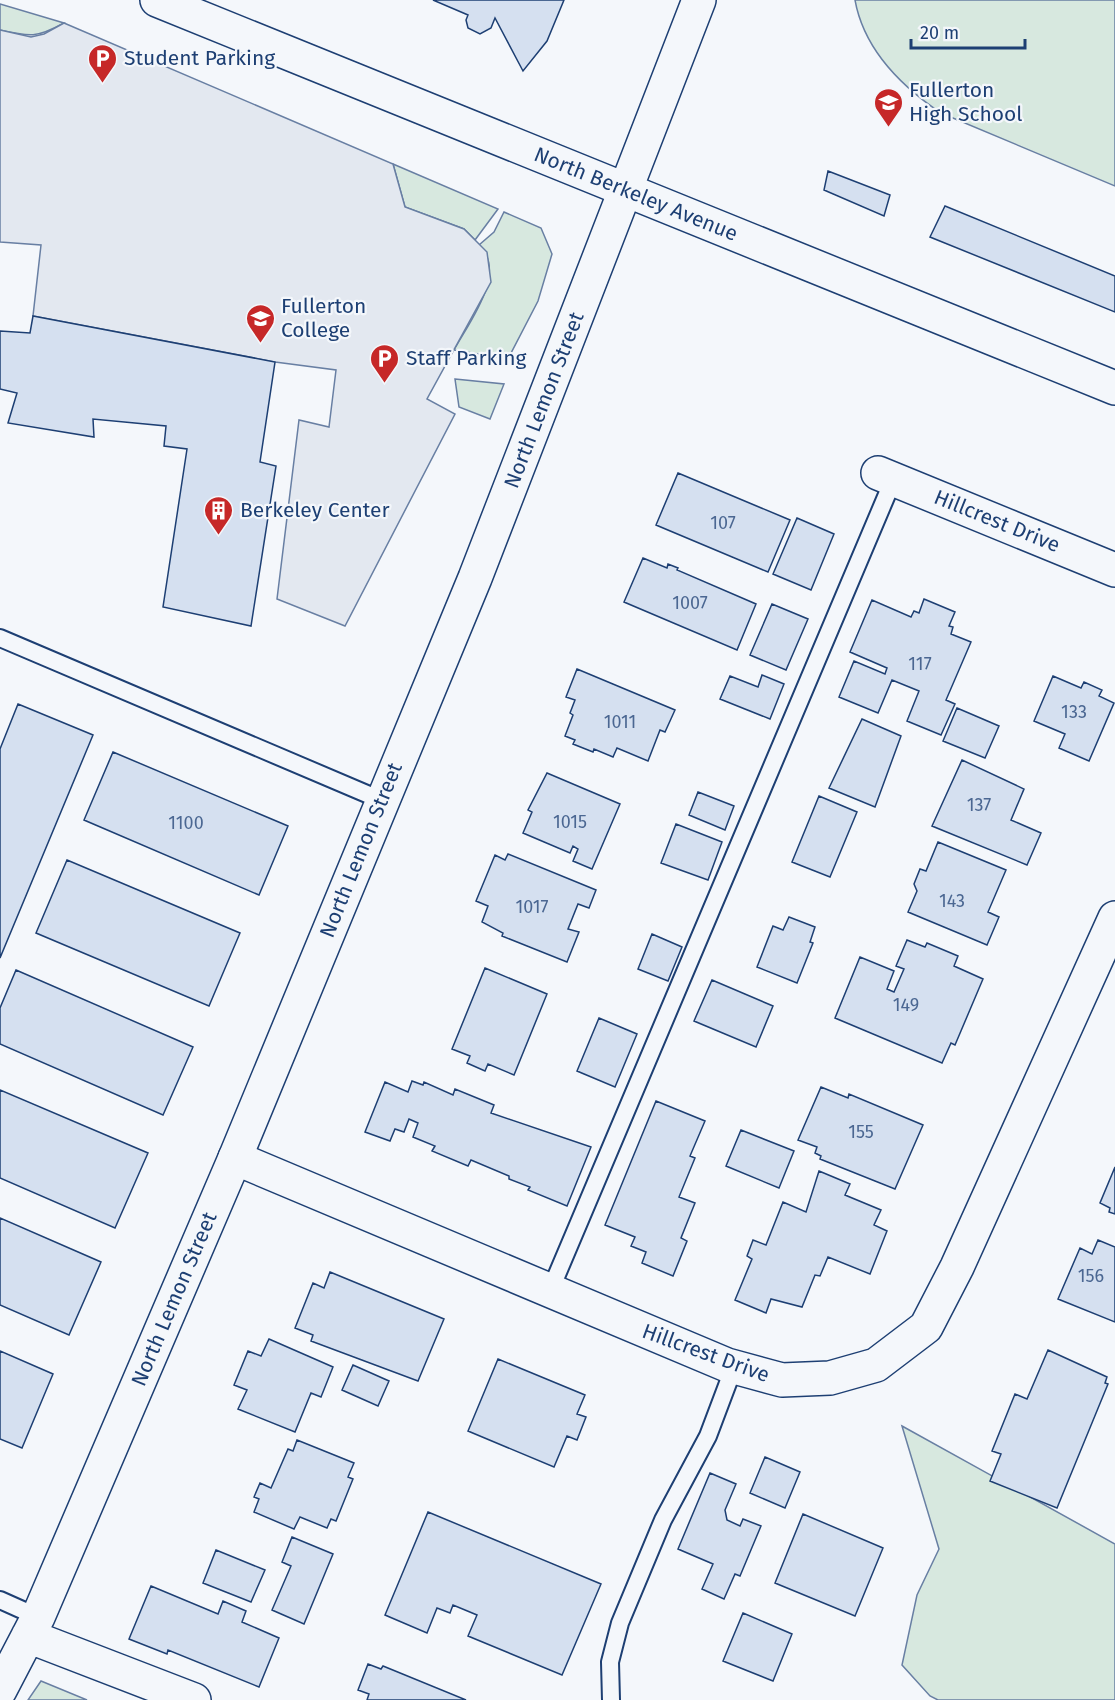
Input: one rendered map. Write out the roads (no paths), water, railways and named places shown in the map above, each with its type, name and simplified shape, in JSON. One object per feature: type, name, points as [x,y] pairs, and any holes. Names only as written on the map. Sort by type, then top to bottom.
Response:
[{"type":"street","name":"North Berkeley Avenue","points":[[157,0],[1115,388]]},
{"type":"street","name":"North Lemon Street","points":[[0,1690],[33,1626],[235,1158],[381,800],[475,579],[699,0]]},
{"type":"street","name":"Hillcrest Drive","points":[[886,476],[1115,570]]},
{"type":"street","name":"Hillcrest Drive","points":[[235,1158],[734,1367],[782,1380],[830,1378],[876,1365],[926,1327],[957,1267],[1115,918]]},
{"type":"street","points":[[33,1626],[194,1700]]},
{"type":"lane","points":[[550,1291],[886,476]]},
{"type":"lane","points":[[0,638],[381,800]]},
{"type":"lane","points":[[611,1700],[610,1662],[620,1623],[663,1520],[708,1436],[734,1367]]},
{"type":"lane","points":[[0,1600],[33,1626]]},
{"type":"place","name":"Student Parking","points":[[103,84]]},
{"type":"place","name":"Fullerton High School","points":[[888,128]]},
{"type":"place","name":"Fullerton College","points":[[260,344]]},
{"type":"place","name":"Staff Parking","points":[[385,384]]},
{"type":"place","name":"Berkeley Center","points":[[219,536]]}]
